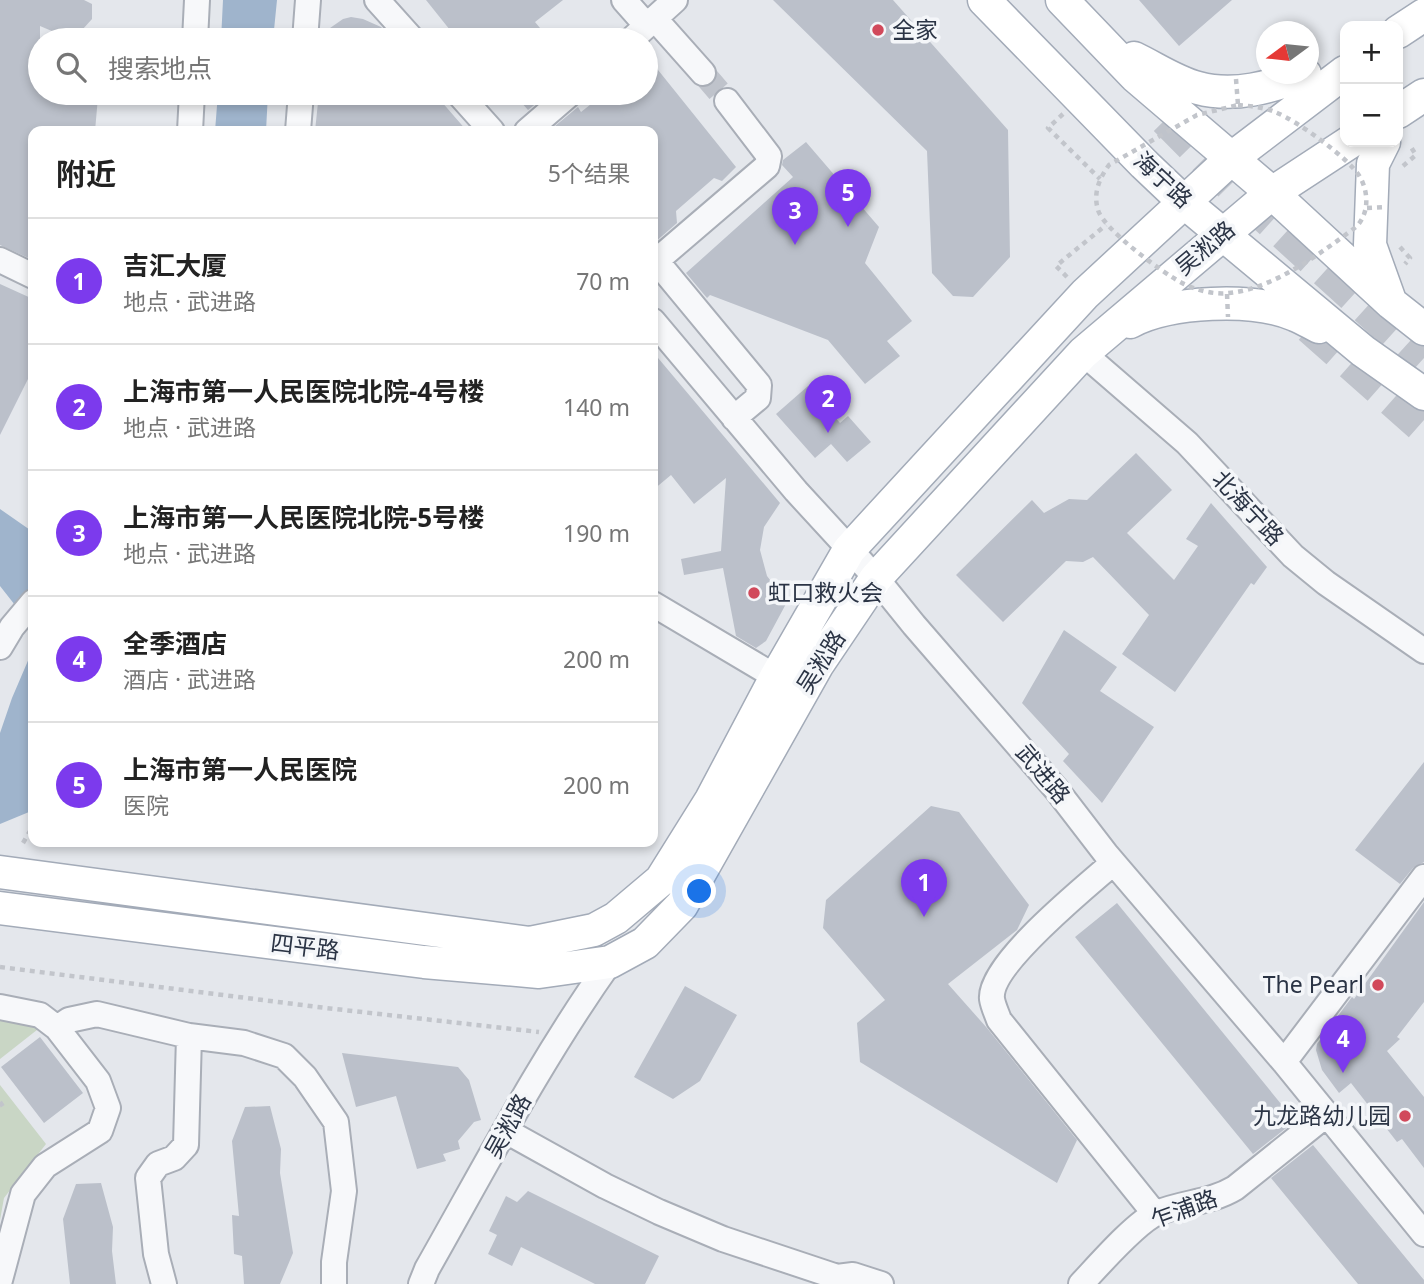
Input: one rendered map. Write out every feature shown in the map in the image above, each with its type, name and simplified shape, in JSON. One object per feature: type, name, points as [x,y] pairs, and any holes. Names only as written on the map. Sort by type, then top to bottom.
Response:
[{"type":"main road","name":"海宁路","points":[[984,0],[1184,202],[1363,351],[1424,394]]},
{"type":"main road","points":[[1062,0],[1135,76],[1272,192],[1391,303],[1424,329]]},
{"type":"main road","points":[[1403,30],[1424,15]]},
{"type":"main road","points":[[1093,32],[1127,54],[1174,79],[1198,88],[1231,92],[1252,90],[1271,84]]},
{"type":"main road","points":[[1319,68],[1340,59]]},
{"type":"main road","name":"吴淞路","points":[[594,930],[638,902],[662,880],[711,800],[776,677],[849,550],[1085,294],[1232,158],[1340,76]]},
{"type":"main road","name":"吴淞路","points":[[610,962],[645,943],[682,905],[812,674],[876,578],[1092,345],[1272,192],[1342,147]]},
{"type":"main road","points":[[1382,147],[1373,164],[1370,245],[1391,303]]},
{"type":"main road","points":[[1092,345],[1141,316],[1173,306],[1242,304],[1294,314],[1363,351]]},
{"type":"main road","name":"四平路","points":[[0,872],[530,943],[594,930]]},
{"type":"main road","name":"四平路","points":[[0,908],[424,962],[539,972],[610,962]]},
{"type":"street","points":[[196,28],[197,0]]},
{"type":"street","points":[[306,28],[308,0]]},
{"type":"street","points":[[377,0],[402,28]]},
{"type":"street","points":[[624,0],[643,28]]},
{"type":"street","points":[[645,28],[675,0]]},
{"type":"street","points":[[658,39],[703,73]]},
{"type":"street","points":[[658,256],[766,166],[769,156],[727,101]]},
{"type":"street","points":[[190,126],[191,105]]},
{"type":"street","points":[[298,126],[300,105]]},
{"type":"street","points":[[469,105],[488,126]]},
{"type":"street","points":[[540,126],[560,105]]},
{"type":"street","points":[[0,260],[28,274]]},
{"type":"street","points":[[658,264],[759,385],[758,398],[734,418]]},
{"type":"street","name":"武进路","points":[[658,327],[1056,789],[1113,863],[1284,1062],[1424,1234]]},
{"type":"street","name":"北海宁路","points":[[1092,345],[1293,556],[1325,583],[1424,651]]},
{"type":"street","points":[[658,607],[776,677]]},
{"type":"street","points":[[1113,863],[1034,934],[999,975],[992,998],[999,1020],[1155,1214]]},
{"type":"street","points":[[1284,1062],[1424,877]]},
{"type":"street","name":"吴淞路","points":[[421,1284],[561,1034],[610,962]]},
{"type":"street","points":[[0,1007],[40,1015],[57,1028],[98,1081],[108,1108],[100,1131],[45,1166],[23,1194],[0,1280]]},
{"type":"street","points":[[57,1028],[69,1020],[97,1014],[189,1036],[244,1044],[285,1056],[305,1077],[336,1122],[344,1191],[334,1262],[334,1284]]},
{"type":"street","points":[[164,1284],[156,1254],[148,1178],[158,1164],[174,1158],[186,1145],[189,1036]]},
{"type":"street","name":"乍浦路","points":[[1080,1284],[1147,1218],[1223,1196],[1326,1115]]},
{"type":"street","points":[[506,1131],[605,1186],[700,1230],[837,1277],[856,1276],[881,1284]]},
{"type":"path","points":[[1236,79],[1238,105]]},
{"type":"path","points":[[1080,98],[1048,128],[1100,179]]},
{"type":"path","points":[[1238,105],[1274,111],[1293,120],[1325,145],[1359,175],[1367,208],[1363,220],[1350,232],[1270,284],[1227,294],[1205,291],[1183,283],[1159,269],[1106,225],[1098,211],[1100,179],[1109,165],[1176,125],[1197,115],[1238,105]]},
{"type":"path","points":[[1367,208],[1387,207]]},
{"type":"path","points":[[1085,294],[1056,267],[1106,225]]},
{"type":"path","points":[[1227,294],[1228,317]]},
{"type":"path","points":[[23,843],[28,834]]},
{"type":"path","points":[[0,967],[561,1034]]},
{"type":"path","points":[[0,1102],[4,1108]]},
{"type":"green space","points":[[0,1016],[42,1026],[0,1059]]},
{"type":"green space","points":[[0,1085],[46,1144],[4,1198],[0,1220]]},
{"type":"water","points":[[223,0],[277,0],[274,28],[222,28]]},
{"type":"water","points":[[217,105],[267,105],[266,126],[215,126]]},
{"type":"water","points":[[0,509],[28,529],[28,622],[0,586]]},
{"type":"water","points":[[28,661],[28,812],[0,824],[0,733]]},
{"type":"building","points":[[0,0],[84,0],[92,4],[92,19],[84,28],[28,28],[28,105],[97,105],[95,126],[28,126],[28,258],[0,245]]},
{"type":"building","points":[[426,0],[563,0],[535,22],[540,28],[448,28]]},
{"type":"building","points":[[773,0],[893,0],[1008,130],[1010,257],[973,297],[953,296],[932,273],[927,151]]},
{"type":"building","points":[[1139,0],[1232,0],[1179,46]]},
{"type":"building","points":[[343,19],[363,19],[382,28],[330,28]]},
{"type":"building","points":[[658,70],[736,167],[722,181],[714,178],[676,211],[677,223],[658,240],[658,126],[555,126],[578,107],[581,112],[590,105],[658,105]]},
{"type":"building","points":[[318,105],[444,105],[463,126],[316,126]]},
{"type":"building","points":[[806,142],[879,227],[865,263],[912,321],[887,341],[900,356],[865,384],[828,340],[710,295],[707,298],[686,273],[793,177],[782,165],[783,160]]},
{"type":"building","points":[[0,284],[28,297],[28,379],[0,435]]},
{"type":"building","points":[[658,358],[780,503],[764,527],[760,550],[767,576],[787,602],[766,641],[756,648],[736,636],[723,568],[684,575],[681,559],[721,551],[726,478],[694,504],[671,475],[658,486]]},
{"type":"building","points":[[808,386],[840,423],[848,416],[871,442],[847,462],[831,444],[815,458],[776,414]]},
{"type":"building","points":[[1136,453],[1172,490],[1127,533],[1174,580],[1198,546],[1186,539],[1211,503],[1267,567],[1254,585],[1251,583],[1175,692],[1122,654],[1149,615],[1093,557],[1083,562],[1066,561],[1003,622],[956,575],[1032,500],[1044,513],[1069,499],[1087,500]]},
{"type":"building","points":[[1064,630],[1117,667],[1100,691],[1154,727],[1102,803],[1063,761],[1069,754],[1022,703]]},
{"type":"building","points":[[1424,762],[1424,862],[1413,868],[1400,884],[1355,850]]},
{"type":"building","points":[[931,806],[959,812],[1029,905],[1017,930],[948,984],[1077,1140],[1057,1183],[860,1062],[857,1023],[885,1000],[823,928],[826,900]]},
{"type":"building","points":[[1424,902],[1424,1002],[1397,1037],[1400,1039],[1387,1051],[1424,1097],[1424,1168],[1402,1139],[1397,1142],[1351,1083],[1339,1093],[1322,1070],[1316,1050],[1317,1044],[1352,997],[1354,999]]},
{"type":"building","points":[[1117,903],[1295,1121],[1253,1154],[1075,937]]},
{"type":"building","points":[[685,986],[737,1015],[700,1081],[673,1099],[634,1077]]},
{"type":"building","points":[[40,1037],[83,1093],[44,1123],[1,1067]]},
{"type":"building","points":[[342,1053],[458,1067],[469,1080],[481,1120],[474,1122],[458,1141],[460,1149],[443,1154],[446,1161],[417,1169],[396,1096],[356,1107]]},
{"type":"building","points":[[270,1106],[281,1149],[280,1173],[293,1253],[280,1284],[244,1284],[242,1256],[234,1254],[232,1215],[239,1216],[232,1141],[245,1107]]},
{"type":"building","points":[[1313,1145],[1424,1280],[1424,1284],[1358,1284],[1271,1178]]},
{"type":"building","points":[[101,1183],[113,1227],[112,1251],[116,1284],[70,1284],[63,1219],[76,1184]]},
{"type":"building","points":[[528,1191],[659,1256],[645,1284],[595,1284],[521,1247],[512,1266],[488,1254],[497,1235],[489,1231],[506,1196],[517,1202]]},
{"type":"tunnel","points":[[703,73],[727,101]]},
{"type":"tunnel","points":[[1167,118],[1232,184],[1424,358]]},
{"type":"tunnel","points":[[1311,326],[1424,426]]},
{"type":"place","name":"全家","points":[[878,30]]},
{"type":"place","name":"上海市第一人民医院","points":[[848,227]]},
{"type":"place","name":"上海市第一人民医院北院-5号楼","points":[[795,245]]},
{"type":"place","name":"上海市第一人民医院北院-4号楼","points":[[828,433]]},
{"type":"place","name":"虹口救火会","points":[[754,593]]},
{"type":"place","name":"吉汇大厦","points":[[924,917]]},
{"type":"place","name":"The Pearl","points":[[1378,985]]},
{"type":"place","name":"全季酒店","points":[[1343,1073]]},
{"type":"place","name":"九龙路幼儿园","points":[[1405,1116]]}]
